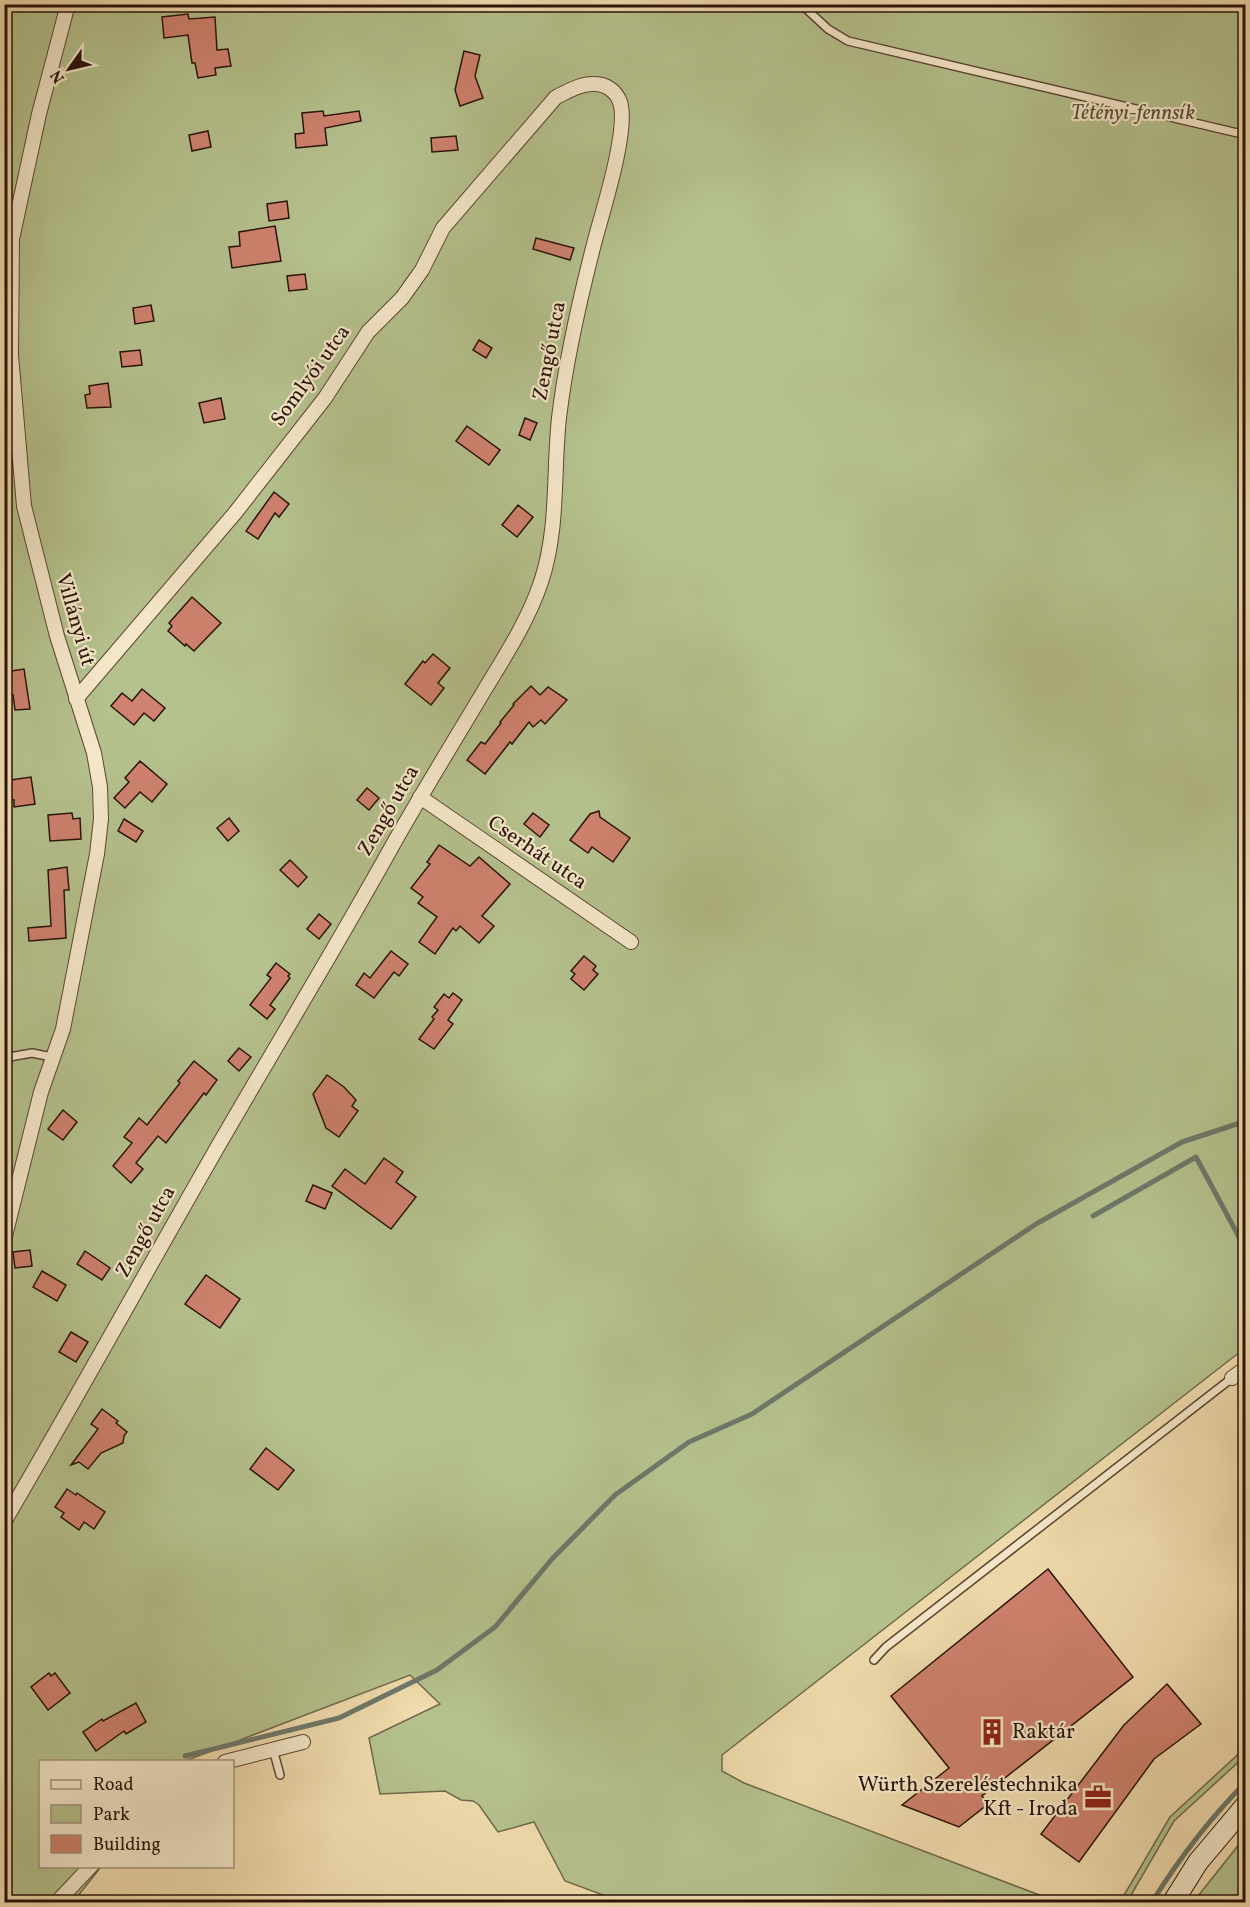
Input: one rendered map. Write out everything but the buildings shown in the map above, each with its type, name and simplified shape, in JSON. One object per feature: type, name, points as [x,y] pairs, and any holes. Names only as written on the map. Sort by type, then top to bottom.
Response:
[{"type":"main road","points":[[1173,1902],[1198,1862],[1245,1805]]},
{"type":"street","name":"Villányi út","points":[[4,1240],[41,1092],[63,1029],[97,854],[100,819],[100,794],[94,753],[57,636],[24,506],[10,428],[12,239],[39,114],[68,4]]},
{"type":"street","name":"Zengő utca","points":[[4,1522],[420,797],[527,617],[541,582],[556,507],[559,422],[564,384],[593,247],[617,156],[621,117],[618,99],[610,89],[595,84],[582,86]]},
{"type":"street","name":"Somlyói utca","points":[[76,699],[212,540],[325,398],[368,332],[402,298],[422,270],[442,228],[556,97],[582,86]]},
{"type":"street","name":"Cserhát utca","points":[[420,797],[631,942]]},
{"type":"street","points":[[1232,1378],[1245,1368]]},
{"type":"street","points":[[229,1760],[303,1742]]},
{"type":"street","points":[[57,1902],[89,1868]]},
{"type":"lane","points":[[801,4],[828,29],[848,41],[1245,135]]},
{"type":"lane","points":[[4,1058],[32,1053],[52,1057]]},
{"type":"lane","points":[[874,1660],[886,1647],[1232,1378]]},
{"type":"lane","points":[[273,1749],[280,1774]]},
{"type":"green space","name":"Tétényi-fennsík","points":[[5,5],[1245,5],[1245,1348],[722,1755],[722,1771],[744,1783],[1058,1902],[622,1902],[565,1881],[534,1822],[498,1832],[479,1805],[473,1801],[461,1800],[445,1791],[380,1794],[369,1738],[440,1704],[410,1675],[188,1760],[39,1760],[39,1868],[100,1868],[73,1902],[5,1902]]},
{"type":"green space","points":[[1245,1748],[1245,1756],[1174,1821],[1127,1902],[1120,1902],[1170,1817]]},
{"type":"green space","points":[[1245,1837],[1245,1902],[1193,1902],[1194,1901]]},
{"type":"waterway","points":[[185,1756],[339,1718],[437,1670],[495,1627],[552,1559],[615,1495],[689,1442],[752,1414],[1036,1224],[1182,1142],[1246,1121]]},
{"type":"waterway","points":[[1093,1216],[1196,1157],[1246,1250]]},
{"type":"waterway","points":[[1152,1902],[1196,1839],[1246,1782]]},
{"type":"place","name":"Raktár","points":[[992,1732]]},
{"type":"place","name":"Würth Szereléstechnika Kft - Iroda","points":[[1098,1797]]}]
